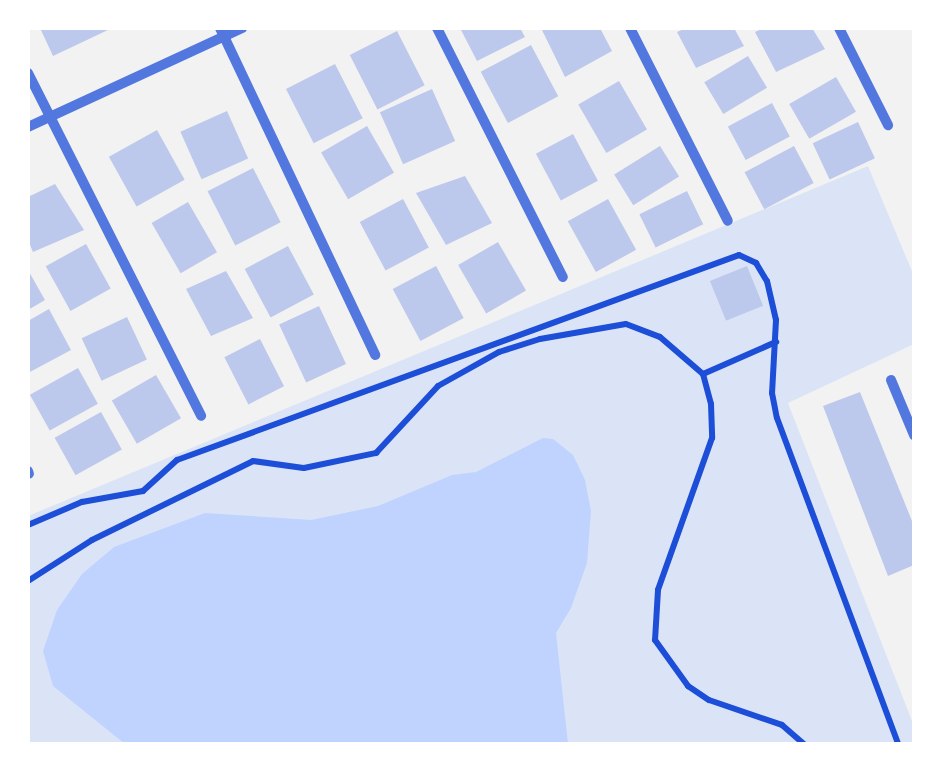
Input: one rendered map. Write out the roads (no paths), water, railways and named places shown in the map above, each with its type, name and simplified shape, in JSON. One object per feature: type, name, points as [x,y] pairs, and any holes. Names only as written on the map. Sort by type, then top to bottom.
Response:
[{"type":"street","points":[[28,128],[222,31],[242,28]]},
{"type":"street","points":[[437,28],[563,277]]},
{"type":"street","points":[[630,28],[728,221]]},
{"type":"street","points":[[839,28],[888,125]]},
{"type":"street","points":[[222,31],[374,356]]},
{"type":"street","points":[[28,74],[201,416]]},
{"type":"street","points":[[891,380],[914,435]]},
{"type":"water","points":[[543,438],[553,439],[573,455],[585,480],[591,511],[587,563],[571,608],[556,633],[568,744],[125,744],[53,686],[43,651],[57,610],[82,574],[114,547],[205,513],[311,520],[378,506],[452,475],[476,472]]}]
